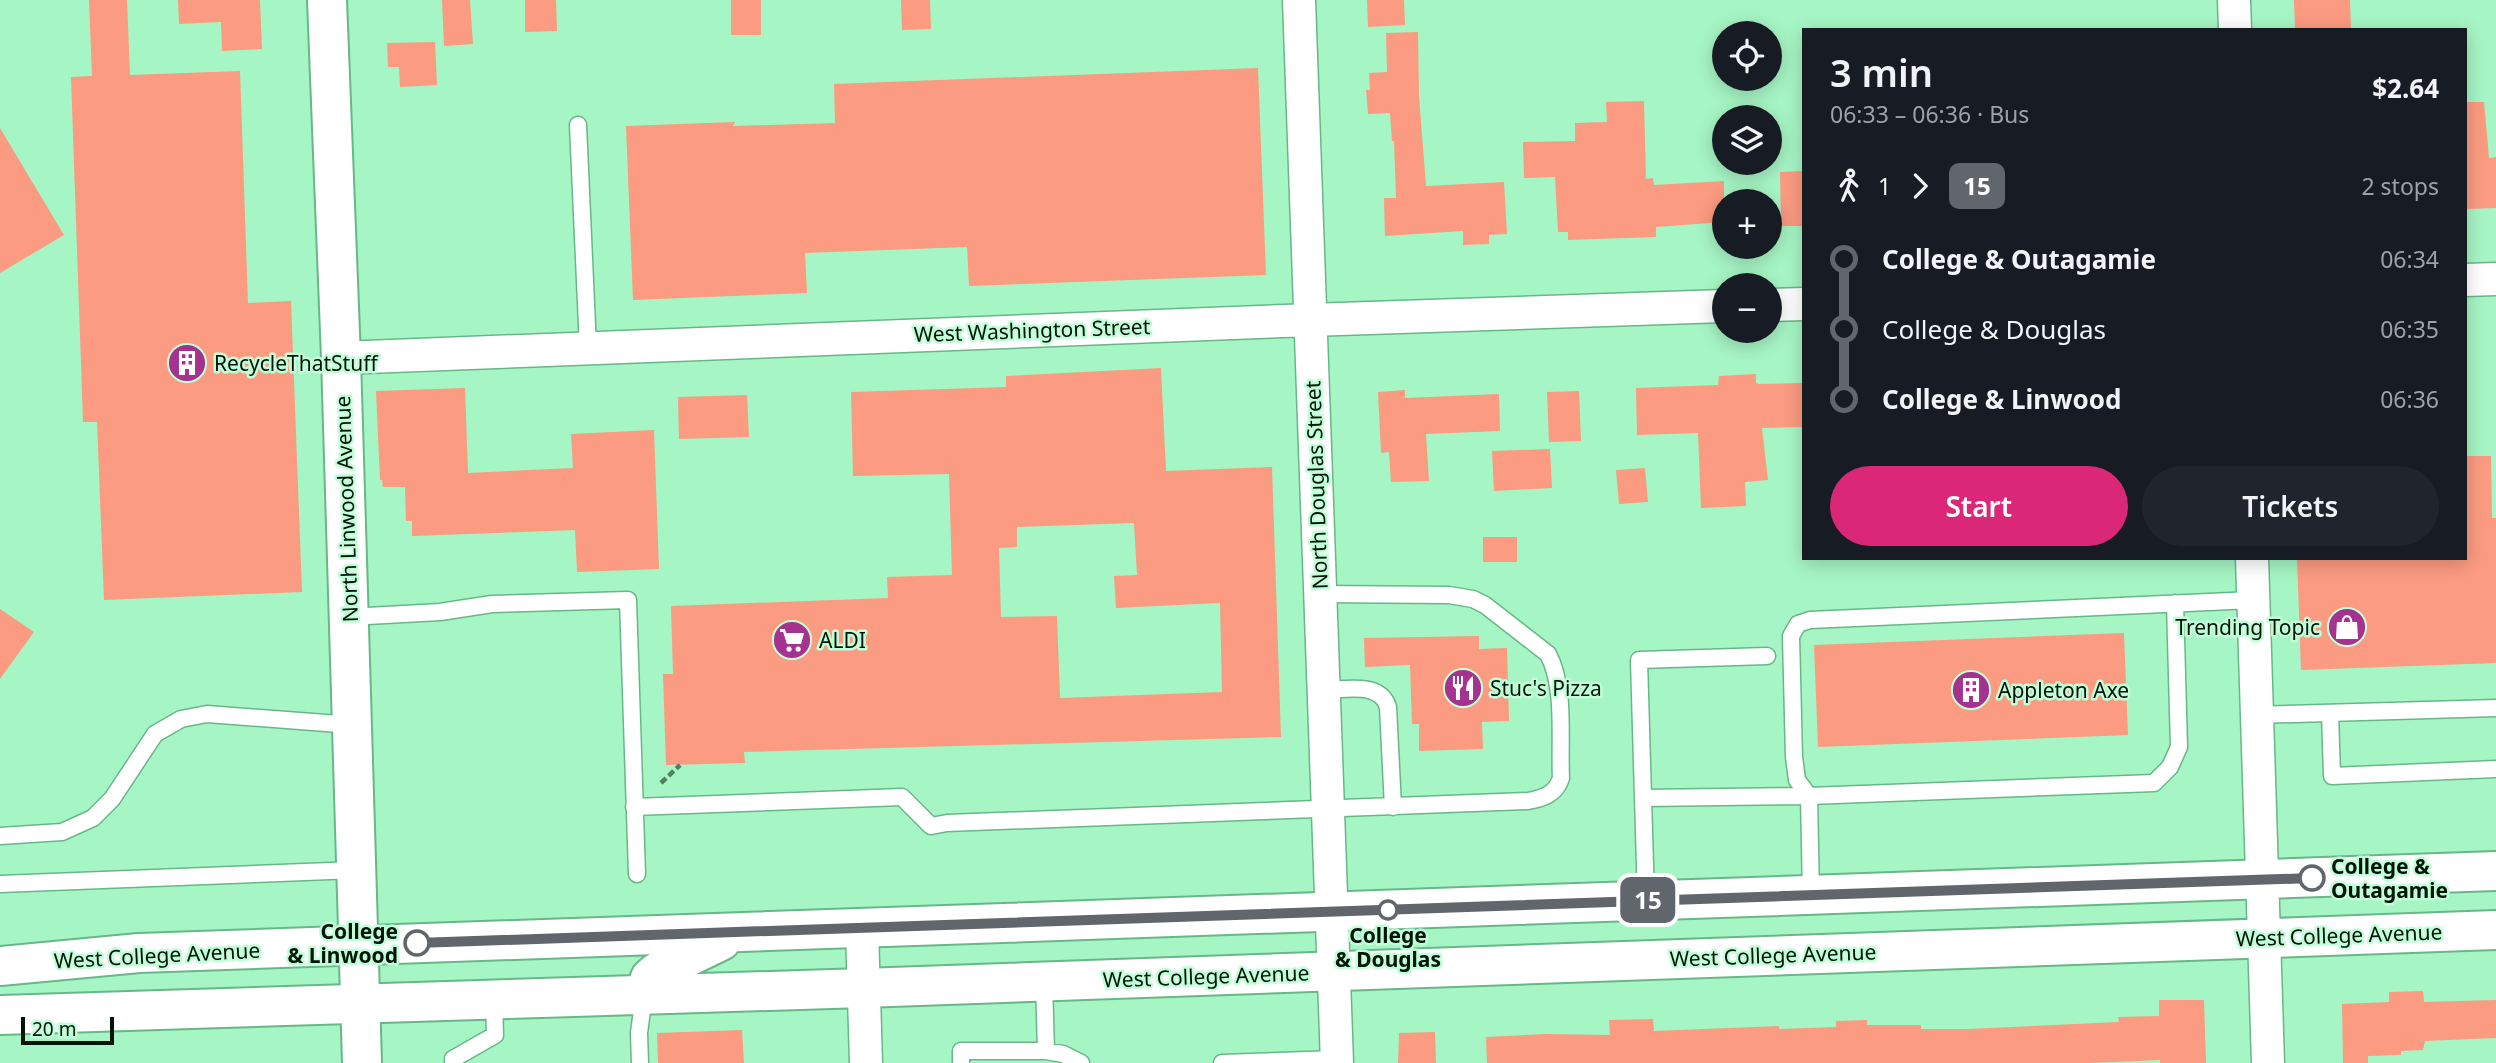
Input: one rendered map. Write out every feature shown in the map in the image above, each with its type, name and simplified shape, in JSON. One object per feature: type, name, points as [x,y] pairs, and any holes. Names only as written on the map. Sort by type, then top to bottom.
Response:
[{"type":"main road","name":"North Linwood Avenue","points":[[327,0],[341,358],[362,1063]]},
{"type":"main road","name":"West College Avenue","points":[[0,966],[139,953],[359,975],[494,999],[1333,971],[2262,909],[2496,871]]},
{"type":"main road","name":"West College Avenue","points":[[0,1015],[736,934],[1646,900],[1811,895],[2262,909],[2496,930]]},
{"type":"main road","points":[[644,995],[650,978],[657,972],[736,934]]},
{"type":"street","name":"North Douglas Street","points":[[1299,0],[1337,1061]]},
{"type":"street","points":[[2234,0],[2235,28]]},
{"type":"street","points":[[2467,281],[2496,279]]},
{"type":"street","points":[[1782,305],[1802,304]]},
{"type":"street","name":"West Washington Street","points":[[341,358],[1712,306]]},
{"type":"street","points":[[2252,560],[2268,1063]]},
{"type":"street","points":[[862,929],[866,1063]]},
{"type":"lane","points":[[578,125],[588,348]]},
{"type":"lane","points":[[634,807],[902,797],[931,826],[947,823],[1528,801],[1543,798],[1558,787],[1561,778],[1560,708],[1554,665],[1548,654],[1485,605],[1473,599],[1449,595],[1320,594]]},
{"type":"lane","points":[[349,617],[440,612],[492,604],[628,600],[637,874]]},
{"type":"lane","points":[[1811,895],[1809,796],[1797,780],[1794,757],[1791,636],[1798,624],[1810,620],[2253,600]]},
{"type":"lane","points":[[1643,798],[1809,796],[2154,783],[2170,767],[2179,747],[2175,603]]},
{"type":"lane","points":[[1646,900],[1639,660],[1767,656]]},
{"type":"lane","points":[[1323,690],[1370,689],[1380,693],[1385,699],[1388,707],[1393,807]]},
{"type":"lane","points":[[2256,715],[2496,708]]},
{"type":"lane","points":[[2330,713],[2332,776],[2496,769]]},
{"type":"lane","points":[[0,836],[62,832],[93,818],[112,799],[155,734],[181,719],[207,714],[352,725]]},
{"type":"lane","points":[[0,884],[356,870]]},
{"type":"lane","points":[[1044,981],[1046,1051]]},
{"type":"lane","points":[[640,1063],[639,1033],[644,995]]},
{"type":"lane","points":[[453,1063],[453,1059],[495,1035],[494,999]]},
{"type":"lane","points":[[961,1063],[961,1052],[1046,1051],[1063,1054],[1081,1063]]},
{"type":"lane","points":[[1222,1063],[1337,1061]]},
{"type":"building","name":"RecycleThatStuff","points":[[89,0],[127,0],[130,75],[240,71],[248,303],[291,301],[302,592],[104,600],[97,422],[83,422],[71,77],[92,76]]},
{"type":"building","points":[[178,0],[260,0],[262,49],[222,51],[221,22],[179,24]]},
{"type":"building","points":[[442,0],[470,0],[473,44],[444,46]]},
{"type":"building","points":[[525,0],[556,0],[557,31],[525,32]]},
{"type":"building","points":[[731,0],[761,0],[761,35],[731,35]]},
{"type":"building","points":[[901,0],[930,0],[931,29],[902,30]]},
{"type":"building","points":[[1367,0],[1404,0],[1405,25],[1368,27]]},
{"type":"building","points":[[2294,0],[2350,0],[2351,28],[2295,28]]},
{"type":"building","points":[[1418,32],[1419,96],[1426,186],[1504,182],[1507,234],[1489,235],[1489,244],[1463,245],[1463,231],[1385,236],[1384,198],[1396,198],[1394,141],[1390,113],[1368,114],[1366,90],[1370,90],[1369,73],[1387,72],[1386,33]]},
{"type":"building","points":[[435,42],[437,85],[400,87],[399,67],[388,67],[387,43]]},
{"type":"building","points":[[1258,68],[1266,275],[969,286],[967,247],[805,253],[807,293],[633,300],[626,126],[735,122],[733,126],[835,123],[834,84]]},
{"type":"building","points":[[1644,101],[1646,179],[1653,178],[1654,185],[1724,181],[1724,189],[1712,189],[1712,223],[1656,227],[1656,237],[1568,240],[1568,232],[1558,232],[1555,177],[1524,178],[1523,142],[1575,141],[1575,123],[1607,122],[1606,102]]},
{"type":"building","points":[[2467,102],[2484,102],[2489,158],[2496,157],[2496,208],[2467,209]]},
{"type":"building","points":[[0,128],[64,235],[0,273]]},
{"type":"building","points":[[1802,171],[1802,226],[1782,226],[1782,172]]},
{"type":"building","points":[[1161,368],[1166,471],[1272,467],[1281,737],[744,752],[745,763],[666,765],[663,674],[673,674],[671,606],[888,598],[887,577],[952,575],[949,474],[853,476],[851,392],[1006,387],[1006,376]],"holes":[[[1134,523],[1137,575],[1114,576],[1116,608],[1220,603],[1222,692],[1060,698],[1057,616],[1001,617],[999,548],[1017,547],[1017,527]]]},
{"type":"building","points":[[1756,374],[1756,383],[1759,384],[1802,383],[1802,427],[1762,428],[1768,480],[1745,482],[1746,506],[1701,508],[1698,433],[1637,435],[1636,388],[1718,385],[1719,376]]},
{"type":"building","points":[[465,388],[468,473],[573,468],[571,434],[654,430],[659,569],[577,572],[575,530],[412,536],[412,521],[406,521],[405,487],[383,487],[380,480],[376,391]]},
{"type":"building","points":[[1405,390],[1405,398],[1499,394],[1500,431],[1426,434],[1429,481],[1391,482],[1389,452],[1381,453],[1378,392]]},
{"type":"building","points":[[1579,391],[1581,441],[1549,442],[1547,392]]},
{"type":"building","points":[[747,395],[749,437],[679,439],[678,397]]},
{"type":"building","points":[[1550,449],[1552,488],[1494,491],[1492,451]]},
{"type":"building","points":[[2467,456],[2491,456],[2492,518],[2496,518],[2496,663],[2301,670],[2297,560],[2467,560]]},
{"type":"building","points":[[1645,468],[1648,502],[1619,504],[1616,470]]},
{"type":"building","points":[[1483,537],[1517,537],[1517,562],[1483,562]]},
{"type":"building","points":[[0,609],[34,632],[0,679]]},
{"type":"building","name":"Appleton Axe","points":[[2124,633],[2128,735],[1818,747],[1814,645]]},
{"type":"building","name":"Stuc's Pizza","points":[[1479,636],[1479,649],[1507,648],[1509,721],[1482,722],[1483,749],[1419,751],[1419,724],[1412,724],[1410,665],[1365,667],[1364,638]]},
{"type":"building","points":[[2423,991],[2424,1002],[2496,1000],[2496,1038],[2425,1041],[2423,1050],[2401,1051],[2401,1055],[2368,1056],[2368,1063],[2343,1063],[2342,1004],[2389,1002],[2389,992]]},
{"type":"building","points":[[2159,1000],[2204,1000],[2206,1063],[2160,1063],[2160,1060],[2090,1063],[1487,1063],[1486,1037],[1610,1035],[1609,1020],[1653,1019],[1654,1031],[1779,1026],[1779,1029],[1836,1027],[1836,1021],[1867,1020],[1867,1025],[1921,1025],[1921,1029],[1969,1029],[2119,1022],[2118,1017],[2159,1016]]},
{"type":"building","points":[[742,1030],[744,1063],[658,1063],[657,1033]]},
{"type":"building","points":[[1435,1032],[1436,1063],[1398,1063],[1399,1033]]},
{"type":"bus line","name":"15","points":[[417,943],[2312,878]]},
{"type":"place","name":"RecycleThatStuff","points":[[187,363]]},
{"type":"place","name":"Trending Topic","points":[[2347,627]]},
{"type":"place","name":"ALDI","points":[[792,640]]},
{"type":"place","name":"Stuc's Pizza","points":[[1463,688]]},
{"type":"place","name":"Appleton Axe","points":[[1971,690]]},
{"type":"place","name":"College & Outagamie","points":[[2312,878]]},
{"type":"place","name":"College & Douglas","points":[[1388,910]]},
{"type":"place","name":"College & Linwood","points":[[417,943]]}]
